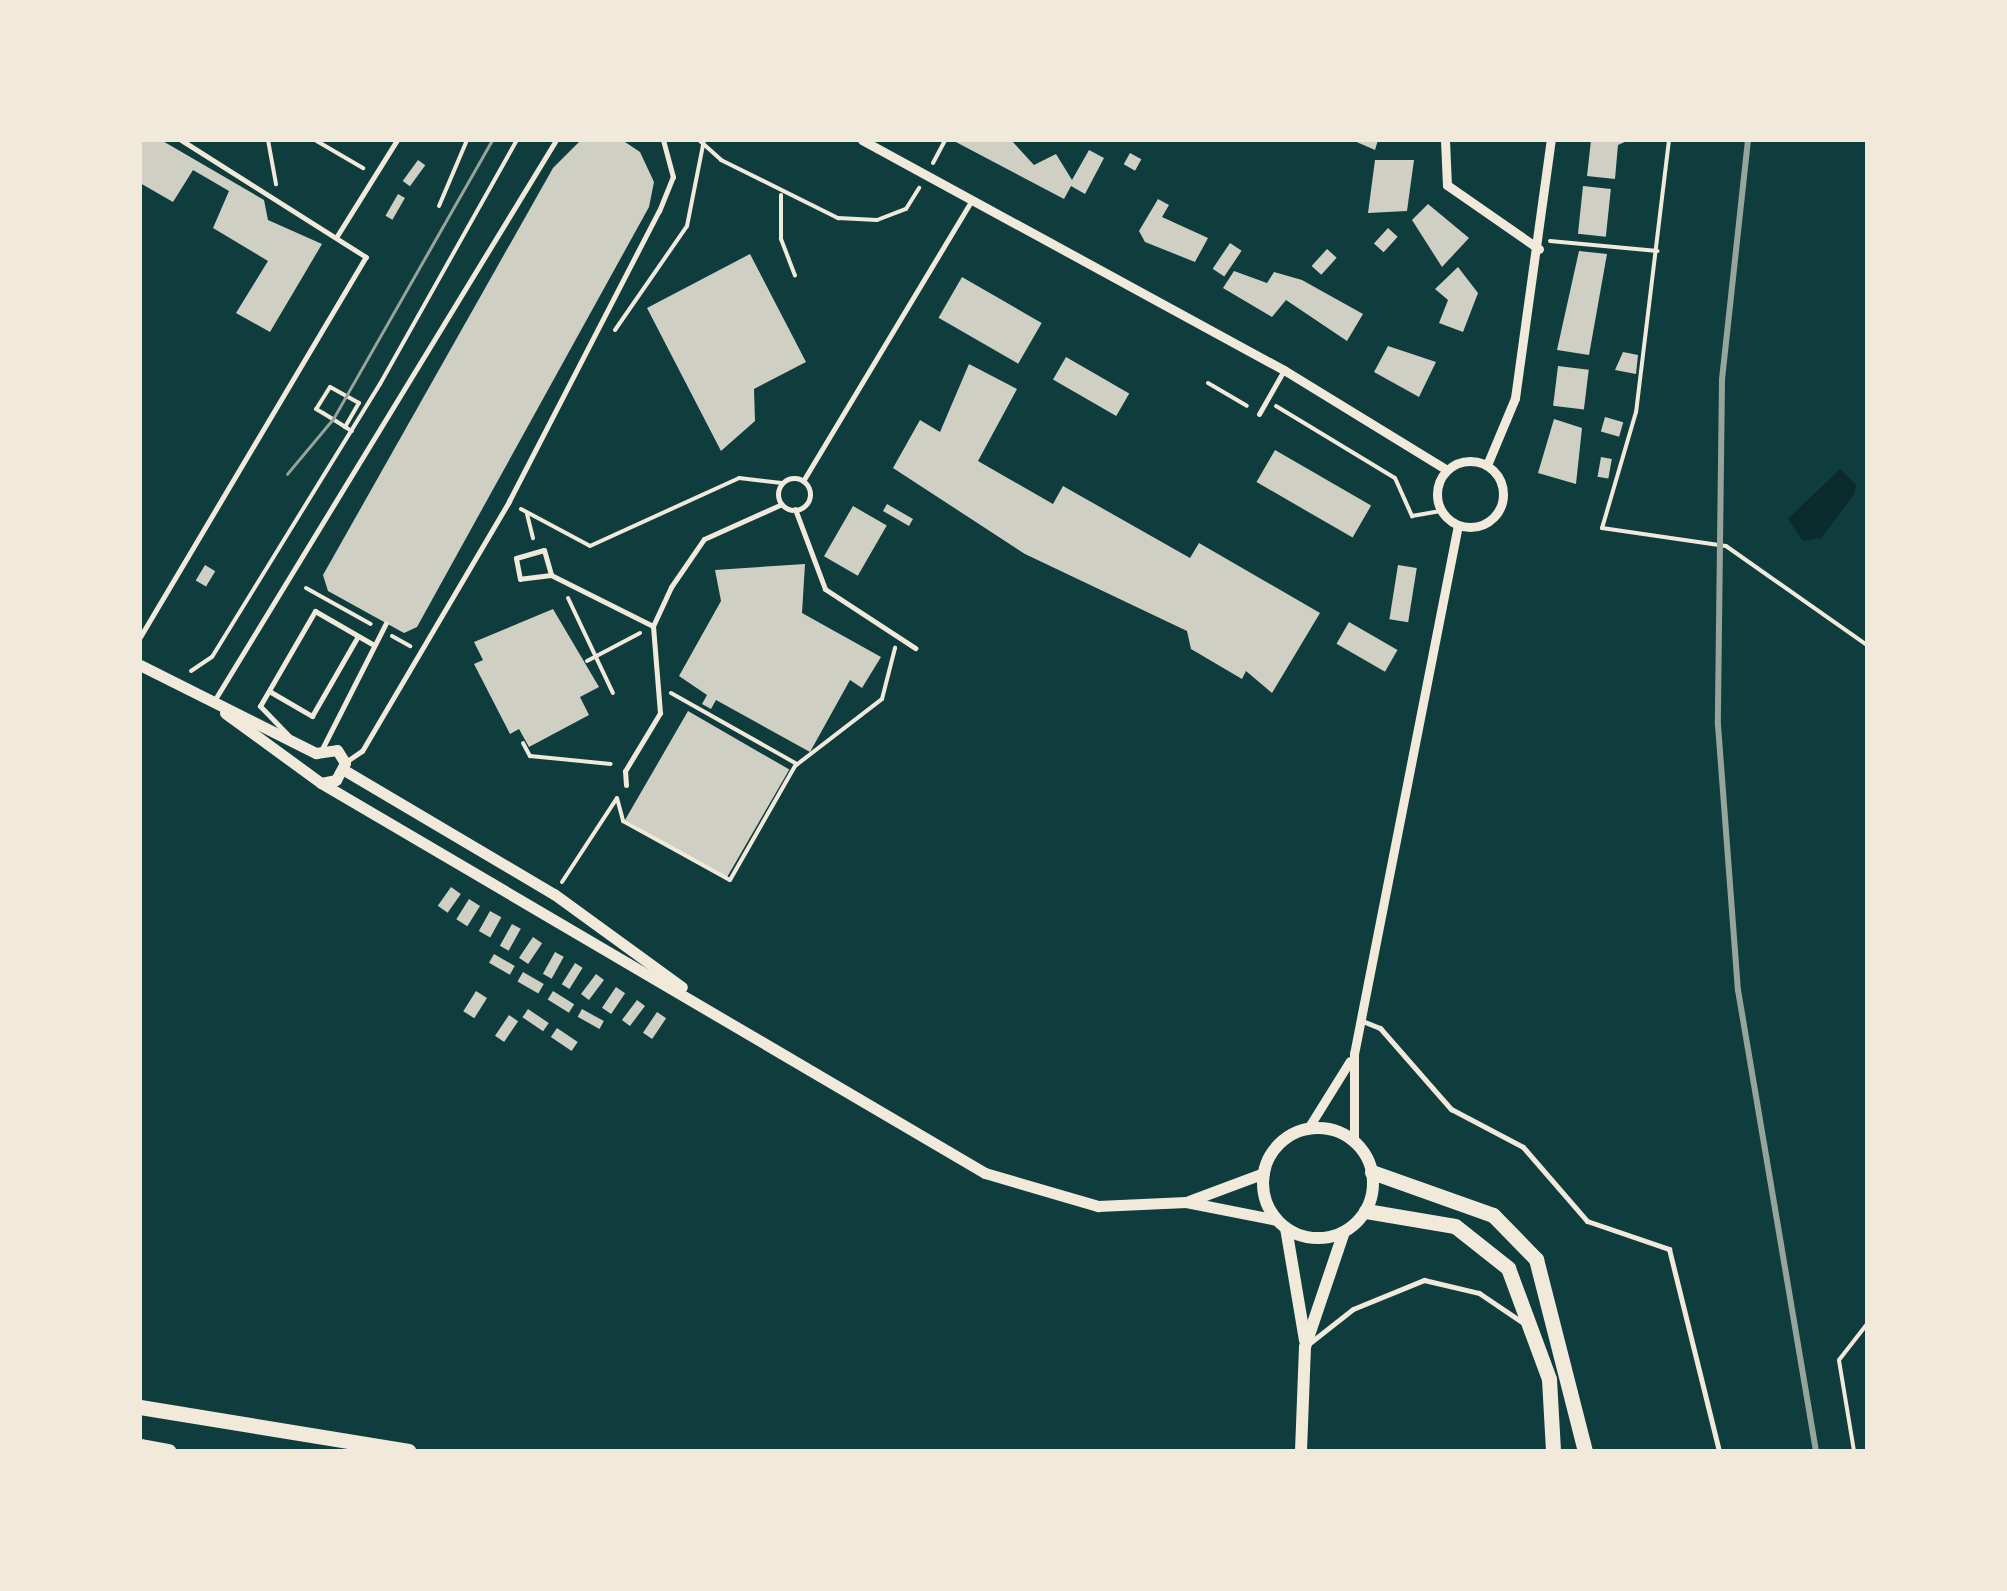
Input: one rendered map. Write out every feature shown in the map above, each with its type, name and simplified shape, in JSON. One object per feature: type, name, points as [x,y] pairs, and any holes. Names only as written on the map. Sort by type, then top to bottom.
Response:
[{"type":"highway","points":[[1372,1172],[1493,1215],[1536,1258],[1585,1451]]},
{"type":"highway","points":[[1366,1211],[1455,1226],[1488,1246],[1536,1332],[1553,1451]]},
{"type":"highway","points":[[140,1407],[408,1451]]},
{"type":"highway","points":[[140,1446],[169,1451]]},
{"type":"main road","points":[[1302,1451],[1305,1347],[1282,1224],[1264,1172],[1277,1146],[1307,1130],[1354,1142],[1372,1172],[1366,1211],[1344,1232],[1305,1347]]},
{"type":"main road","points":[[1282,1224],[1310,1238],[1344,1232]]},
{"type":"street","points":[[862,140],[973,197],[1284,370],[1446,470],[1487,465]]},
{"type":"street","points":[[1444,140],[1447,184],[1540,244]]},
{"type":"street","points":[[1487,465],[1515,398],[1540,244],[1551,140]]},
{"type":"street","points":[[1446,470],[1436,491],[1441,511],[1458,525],[1480,526],[1499,510],[1502,485],[1487,465]]},
{"type":"street","points":[[1354,1142],[1354,1054],[1458,525]]},
{"type":"street","points":[[140,665],[226,713],[319,751],[344,766],[554,894],[726,1019]]},
{"type":"street","points":[[226,713],[318,781],[1014,1186],[1098,1206],[1186,1202],[1282,1224]]},
{"type":"street","points":[[318,781],[319,751]]},
{"type":"street","points":[[318,781],[344,766]]},
{"type":"street","points":[[1307,1130],[1354,1054]]},
{"type":"street","points":[[1186,1202],[1264,1172]]},
{"type":"lane","points":[[140,637],[366,257],[180,140]]},
{"type":"lane","points":[[336,236],[397,140]]},
{"type":"lane","points":[[211,705],[556,140]]},
{"type":"lane","points":[[344,766],[362,751],[510,501],[659,212],[673,177],[663,140]]},
{"type":"lane","points":[[795,509],[808,500],[803,481],[973,197]]},
{"type":"lane","points":[[1260,414],[1284,370]]},
{"type":"lane","points":[[782,504],[782,483],[803,481]]},
{"type":"lane","points":[[626,784],[625,771],[660,713],[661,688],[653,626],[692,551],[782,504],[795,509],[825,589],[915,648]]},
{"type":"lane","points":[[532,548],[549,557],[551,575],[536,583],[516,574],[516,558],[532,548]]},
{"type":"lane","points":[[551,575],[653,626]]},
{"type":"lane","points":[[291,741],[260,706],[314,611],[374,645]]},
{"type":"lane","points":[[319,751],[386,623]]},
{"type":"lane","points":[[269,691],[312,716],[358,636]]},
{"type":"lane","points":[[1360,1020],[1380,1028],[1451,1110],[1523,1147],[1587,1221],[1669,1249],[1719,1451]]},
{"type":"lane","points":[[1305,1347],[1353,1309],[1424,1280],[1479,1293],[1536,1332]]},
{"type":"path","points":[[268,140],[279,199]]},
{"type":"path","points":[[315,140],[375,175]]},
{"type":"path","points":[[438,206],[467,140]]},
{"type":"path","points":[[187,670],[212,658],[483,215],[517,140]]},
{"type":"path","points":[[699,140],[780,192],[838,218],[877,220],[906,208],[945,140]]},
{"type":"path","points":[[1669,140],[1636,412],[1602,528],[1726,546],[1867,646]]},
{"type":"path","points":[[780,192],[781,238],[795,275]]},
{"type":"path","points":[[1540,244],[1658,250]]},
{"type":"path","points":[[1208,383],[1260,414]]},
{"type":"path","points":[[345,427],[359,403],[330,387],[316,409],[345,427],[352,431]]},
{"type":"path","points":[[1267,402],[1395,478],[1412,516],[1441,511]]},
{"type":"path","points":[[510,501],[590,546],[739,478],[782,483]]},
{"type":"path","points":[[527,514],[532,548]]},
{"type":"path","points":[[582,590],[563,601],[613,693]]},
{"type":"path","points":[[587,661],[653,626]]},
{"type":"path","points":[[617,798],[623,822],[728,880],[798,764],[882,699],[898,638]]},
{"type":"path","points":[[661,688],[798,764]]},
{"type":"path","points":[[522,743],[530,756],[603,760],[625,771]]},
{"type":"path","points":[[554,894],[626,784]]},
{"type":"path","points":[[1854,1451],[1840,1360],[1867,1324]]},
{"type":"water","points":[[1840,469],[1856,485],[1853,496],[1821,538],[1803,541],[1788,519]]},
{"type":"building","points":[[140,140],[161,140],[264,200],[268,220],[322,244],[270,332],[236,313],[268,261],[213,228],[229,191],[193,170],[173,202],[140,183]]},
{"type":"building","points":[[581,140],[622,140],[640,152],[654,182],[649,207],[417,627],[404,633],[328,591],[323,575],[553,168]]},
{"type":"building","points":[[952,140],[1011,140],[1034,165],[1056,154],[1072,180],[1089,150],[1104,158],[1085,194],[1071,186],[1064,199]]},
{"type":"building","points":[[1352,140],[1378,140],[1375,150]]},
{"type":"building","points":[[1591,140],[1629,140],[1618,145],[1615,179],[1587,176]]},
{"type":"building","points":[[1130,153],[1141,159],[1135,171],[1124,164]]},
{"type":"building","points":[[418,160],[425,165],[410,186],[403,181]]},
{"type":"building","points":[[1375,160],[1414,160],[1407,211],[1368,213]]},
{"type":"building","points":[[1583,186],[1611,189],[1606,237],[1578,234]]},
{"type":"building","points":[[398,194],[405,198],[392,220],[386,216]]},
{"type":"building","points":[[1158,199],[1169,205],[1162,217],[1208,238],[1195,262],[1145,242],[1139,231]]},
{"type":"building","points":[[1428,204],[1469,238],[1442,267],[1412,220]]},
{"type":"building","points":[[1388,228],[1398,237],[1384,252],[1374,244]]},
{"type":"building","points":[[1230,243],[1242,251],[1224,277],[1213,269]]},
{"type":"building","points":[[1327,249],[1337,258],[1321,275],[1312,266]]},
{"type":"building","points":[[1579,251],[1607,254],[1589,355],[1557,350]]},
{"type":"building","points":[[750,254],[806,362],[754,389],[755,421],[721,451],[647,308]]},
{"type":"building","points":[[1458,267],[1478,293],[1463,332],[1439,323],[1448,300],[1435,289]]},
{"type":"building","points":[[1234,271],[1267,283],[1274,272],[1302,280],[1363,314],[1347,341],[1286,300],[1272,317],[1223,288]]},
{"type":"building","points":[[962,277],[1042,323],[1018,364],[938,318]]},
{"type":"building","points":[[1388,346],[1436,362],[1419,397],[1374,372]]},
{"type":"building","points":[[1623,352],[1638,355],[1636,374],[1615,370]]},
{"type":"building","points":[[1066,357],[1129,394],[1116,416],[1053,380]]},
{"type":"building","points":[[969,364],[1017,389],[978,461],[1053,504],[1063,486],[1190,558],[1199,543],[1320,613],[1272,693],[1246,671],[1242,679],[1191,649],[1187,631],[1025,554],[893,468],[920,420],[940,432]]},
{"type":"building","points":[[1558,366],[1589,370],[1584,409],[1553,406]]},
{"type":"building","points":[[1605,417],[1623,422],[1619,437],[1601,431]]},
{"type":"building","points":[[1554,419],[1582,428],[1576,484],[1538,473]]},
{"type":"building","points":[[1275,450],[1371,506],[1353,538],[1256,482]]},
{"type":"building","points":[[1601,457],[1612,459],[1608,479],[1598,477]]},
{"type":"building","points":[[887,504],[913,519],[909,526],[883,511]]},
{"type":"building","points":[[853,506],[887,526],[858,576],[824,556]]},
{"type":"building","points":[[805,564],[802,613],[881,657],[862,688],[850,680],[810,752],[716,700],[711,709],[702,704],[707,695],[679,676],[721,601],[715,570]]},
{"type":"building","points":[[205,565],[215,571],[206,587],[196,580]]},
{"type":"building","points":[[1398,565],[1417,568],[1408,622],[1389,619]]},
{"type":"building","points":[[553,609],[599,687],[580,697],[589,715],[529,747],[519,729],[510,734],[474,664],[483,660],[474,642]]},
{"type":"building","points":[[1349,622],[1397,650],[1385,672],[1336,644]]},
{"type":"building","points":[[688,711],[789,770],[726,879],[625,820]]},
{"type":"building","points":[[451,887],[461,894],[448,913],[438,906]]},
{"type":"building","points":[[469,899],[480,906],[467,926],[456,919]]},
{"type":"building","points":[[490,911],[501,917],[490,937],[479,931]]},
{"type":"building","points":[[512,924],[521,929],[509,951],[500,946]]},
{"type":"building","points":[[533,937],[542,943],[528,964],[519,958]]},
{"type":"building","points":[[555,952],[564,957],[552,979],[543,974]]},
{"type":"building","points":[[494,954],[515,966],[510,975],[489,963]]},
{"type":"building","points":[[575,963],[583,968],[569,989],[562,984]]},
{"type":"building","points":[[523,972],[544,984],[538,994],[518,982]]},
{"type":"building","points":[[596,974],[604,980],[589,1000],[581,994]]},
{"type":"building","points":[[616,987],[625,993],[611,1014],[602,1008]]},
{"type":"building","points":[[476,991],[487,998],[474,1018],[463,1011]]},
{"type":"building","points":[[553,991],[574,1004],[569,1013],[548,999]]},
{"type":"building","points":[[637,1000],[645,1006],[630,1026],[622,1020]]},
{"type":"building","points":[[528,1009],[549,1023],[543,1031],[522,1017]]},
{"type":"building","points":[[582,1009],[604,1021],[600,1029],[578,1017]]},
{"type":"building","points":[[657,1012],[666,1018],[652,1039],[643,1033]]},
{"type":"building","points":[[509,1015],[518,1021],[504,1042],[495,1036]]},
{"type":"building","points":[[557,1028],[578,1042],[572,1051],[551,1037]]},
{"type":"tram line","points":[[287,474],[333,419],[492,140]]},
{"type":"railway","points":[[1748,140],[1722,380],[1718,725],[1738,990],[1816,1451]]}]
